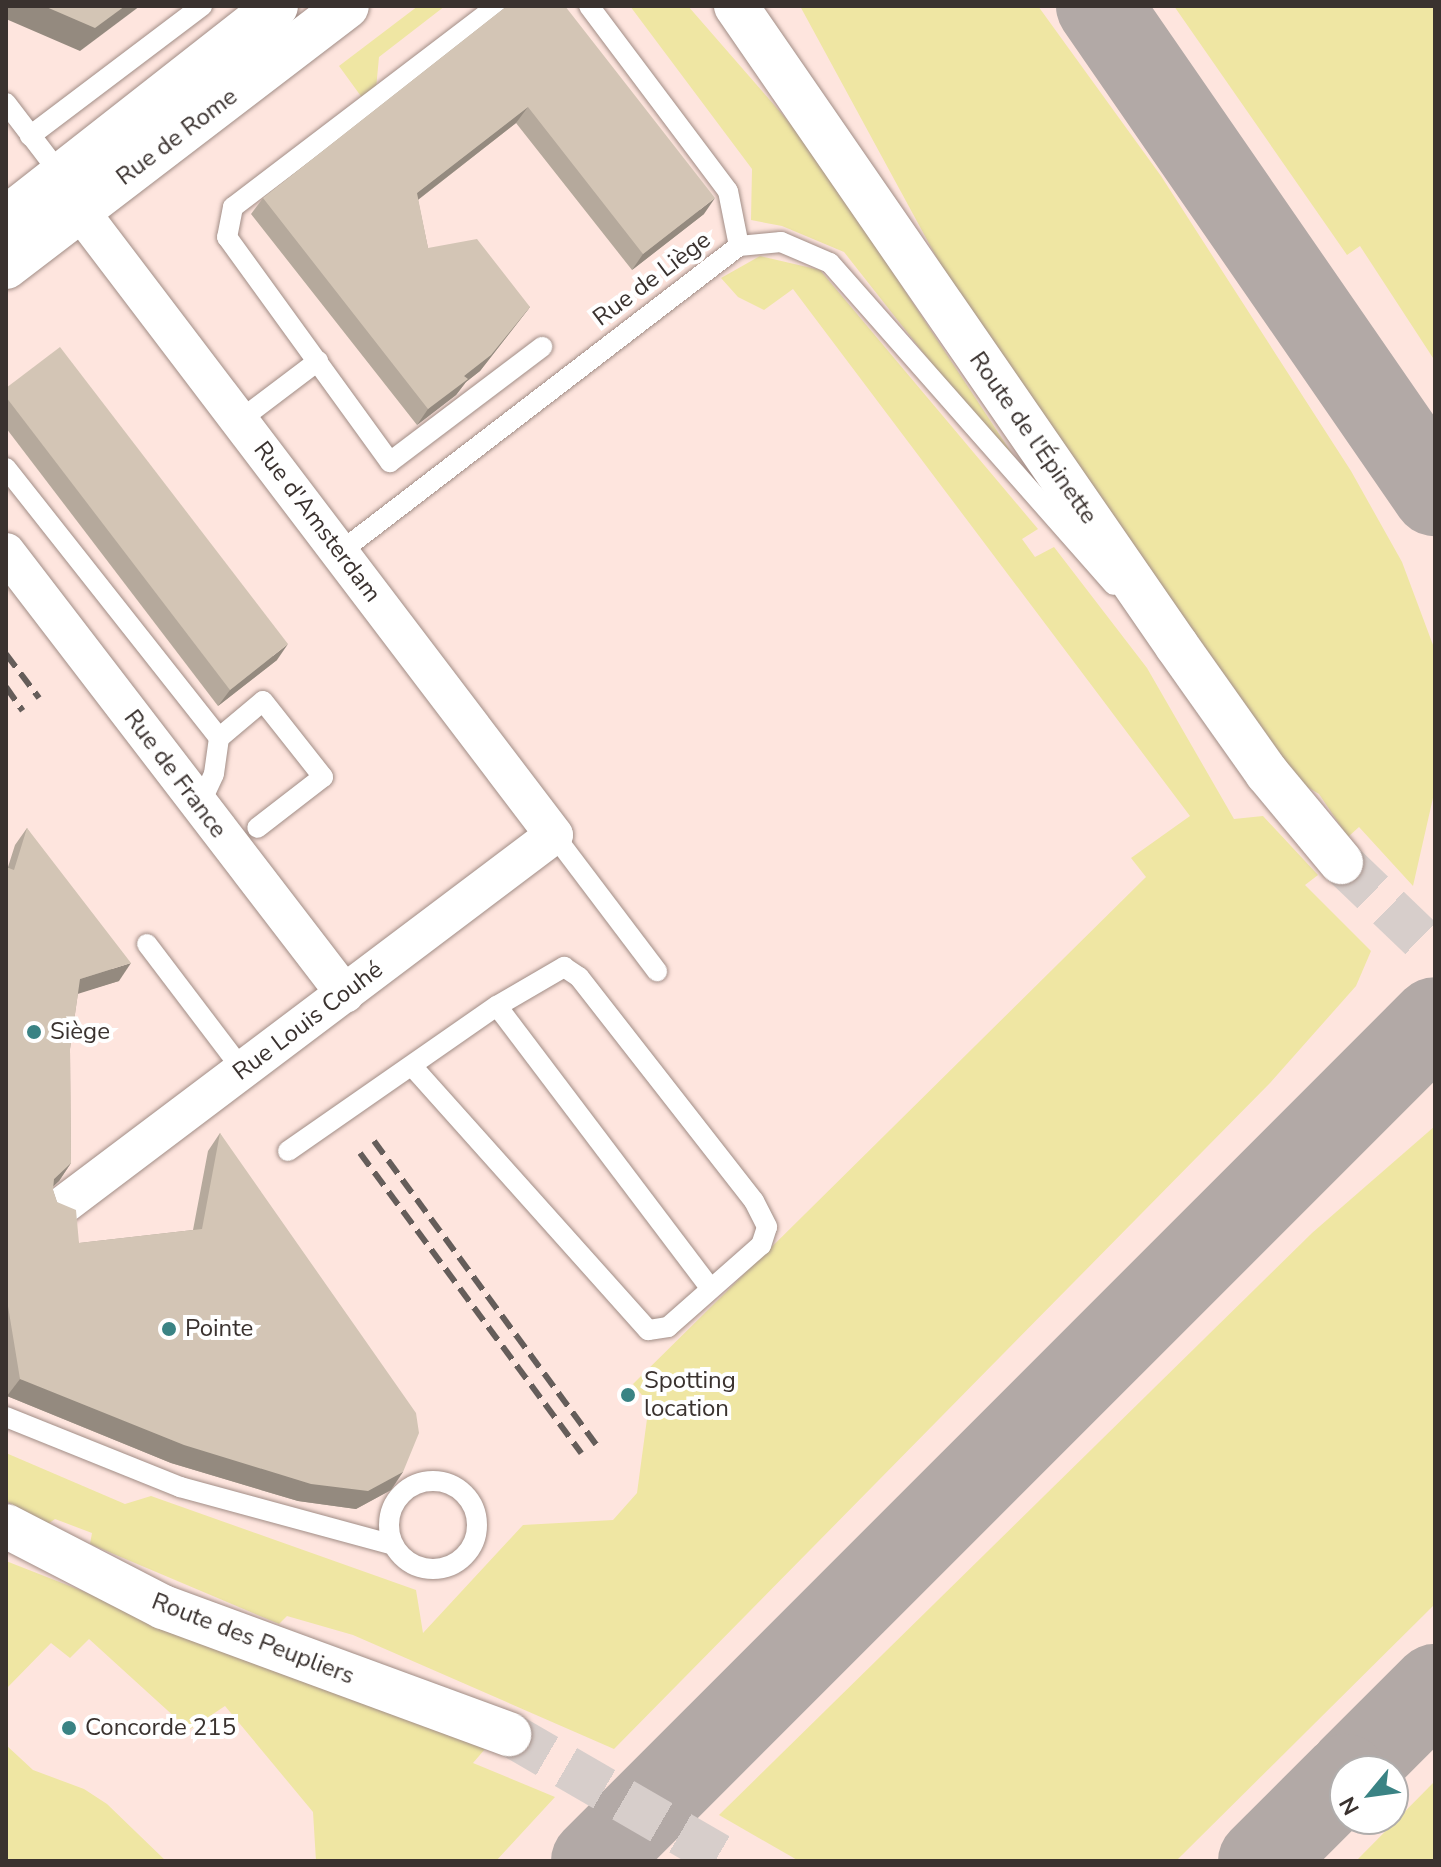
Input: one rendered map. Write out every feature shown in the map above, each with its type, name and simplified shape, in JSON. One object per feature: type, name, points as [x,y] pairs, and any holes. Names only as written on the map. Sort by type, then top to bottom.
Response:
[{"type":"main road","name":"Rue de Rome","points":[[6,267],[70,193],[276,6]]},
{"type":"main road","name":"Rue de Rome","points":[[6,218],[70,193],[347,6]]},
{"type":"main road","name":"Route de l'Épinette","points":[[736,6],[1177,646],[1267,773],[1341,862]]},
{"type":"main road","name":"Route des Peupliers","points":[[6,1526],[163,1607],[509,1734]]},
{"type":"street","name":"Rue d'Amsterdam","points":[[70,193],[554,835]]},
{"type":"street","name":"Rue de France","points":[[6,552],[345,994]]},
{"type":"street","name":"Rue Louis Couhé","points":[[62,1206],[554,835]]},
{"type":"lane","points":[[30,136],[202,6]]},
{"type":"lane","points":[[497,6],[233,207],[227,237],[236,254],[390,462],[542,347]]},
{"type":"lane","points":[[589,6],[728,191],[739,246]]},
{"type":"lane","points":[[6,103],[70,193]]},
{"type":"lane","name":"Rue de Liège","points":[[340,552],[739,246],[781,242],[830,263],[1082,553],[1177,646]]},
{"type":"lane","points":[[240,420],[318,361]]},
{"type":"lane","points":[[6,468],[219,738]]},
{"type":"lane","points":[[199,806],[214,774],[219,738],[263,701],[323,777],[257,828]]},
{"type":"lane","points":[[554,835],[657,971]]},
{"type":"lane","points":[[147,944],[242,1069]]},
{"type":"lane","points":[[288,1151],[497,1006],[564,967],[579,977],[754,1201],[767,1227],[761,1245],[709,1286],[668,1327],[648,1330],[413,1067]]},
{"type":"lane","points":[[497,1006],[709,1286]]},
{"type":"lane","points":[[6,1417],[180,1487],[393,1545],[401,1556],[426,1569],[453,1565],[473,1546],[477,1533],[473,1505],[465,1494],[441,1481],[414,1485],[402,1493],[389,1518],[393,1545]]},
{"type":"shaded area","points":[[6,6],[1435,6],[1435,1861],[6,1861]]},
{"type":"shaded area","points":[[418,6],[445,6],[379,57],[376,89],[363,99],[339,66]]},
{"type":"shaded area","points":[[630,6],[688,6],[809,145],[1059,525],[844,252],[782,226],[751,220],[752,169]]},
{"type":"shaded area","points":[[800,6],[1038,6],[1161,176],[1351,471],[1402,562],[1433,645],[1435,789],[1413,886],[1359,827],[1348,837],[1319,794],[1289,776],[957,295]]},
{"type":"shaded area","points":[[1174,6],[1435,6],[1435,361],[1360,246],[1347,255]]},
{"type":"shaded area","points":[[760,256],[820,270],[1038,529],[1022,539],[1035,557],[1054,547],[1147,668],[1234,819],[1263,816],[1318,875],[1305,885],[1371,951],[1356,986],[1270,1083],[614,1749],[353,1635],[287,1616],[279,1624],[90,1544],[92,1533],[55,1519],[48,1524],[6,1501],[6,1453],[125,1504],[151,1496],[416,1590],[423,1633],[523,1525],[613,1520],[637,1493],[649,1404],[633,1384],[1146,877],[1131,858],[1190,816],[793,289],[764,310],[738,297],[721,278]]},
{"type":"shaded area","points":[[1435,1126],[1435,1604],[1176,1861],[799,1861],[719,1815],[1312,1233]]},
{"type":"shaded area","points":[[6,1561],[485,1749],[473,1763],[555,1797],[496,1861],[316,1861],[313,1812],[225,1706],[189,1730],[89,1639],[70,1658],[51,1643],[6,1689]]},
{"type":"shaded area","points":[[6,1745],[33,1770],[84,1789],[107,1804],[166,1861],[6,1861]]},
{"type":"shaded area","points":[[1435,1781],[1435,1861],[1356,1861],[1382,1835],[1409,1835],[1409,1807]]},
{"type":"building","points":[[44,6],[125,6],[95,28]]},
{"type":"building","points":[[507,6],[565,6],[715,198],[643,254],[528,107],[417,193],[428,248],[477,239],[530,307],[491,355],[464,376],[468,379],[428,409],[263,198]]},
{"type":"building","points":[[60,347],[288,644],[230,690],[6,397],[6,388]]},
{"type":"building","name":"Pointe","points":[[27,828],[131,963],[80,979],[70,1049],[71,1163],[54,1179],[53,1190],[57,1202],[76,1210],[79,1243],[202,1229],[220,1133],[416,1413],[419,1433],[403,1472],[368,1491],[311,1484],[184,1445],[20,1379],[6,1294],[6,867],[14,870]]},
{"type":"taxiway","points":[[1099,6],[1435,493]]},
{"type":"taxiway","points":[[594,1861],[1435,1020]]},
{"type":"taxiway","points":[[1367,1755],[1435,1687]]},
{"type":"taxiway","points":[[1261,1861],[1329,1793]]},
{"type":"tunnel","points":[[1341,862],[1435,952]]},
{"type":"tunnel","points":[[509,1734],[728,1861]]},
{"type":"railway","points":[[6,654],[39,698]]},
{"type":"railway","points":[[6,687],[23,711]]},
{"type":"railway","points":[[374,1141],[596,1444]]},
{"type":"railway","points":[[360,1153],[581,1453]]},
{"type":"place","name":"Siège","points":[[34,1032]]},
{"type":"place","name":"Pointe","points":[[169,1329]]},
{"type":"place","name":"Spotting location","points":[[628,1395]]},
{"type":"place","name":"Concorde 215","points":[[69,1728]]}]
